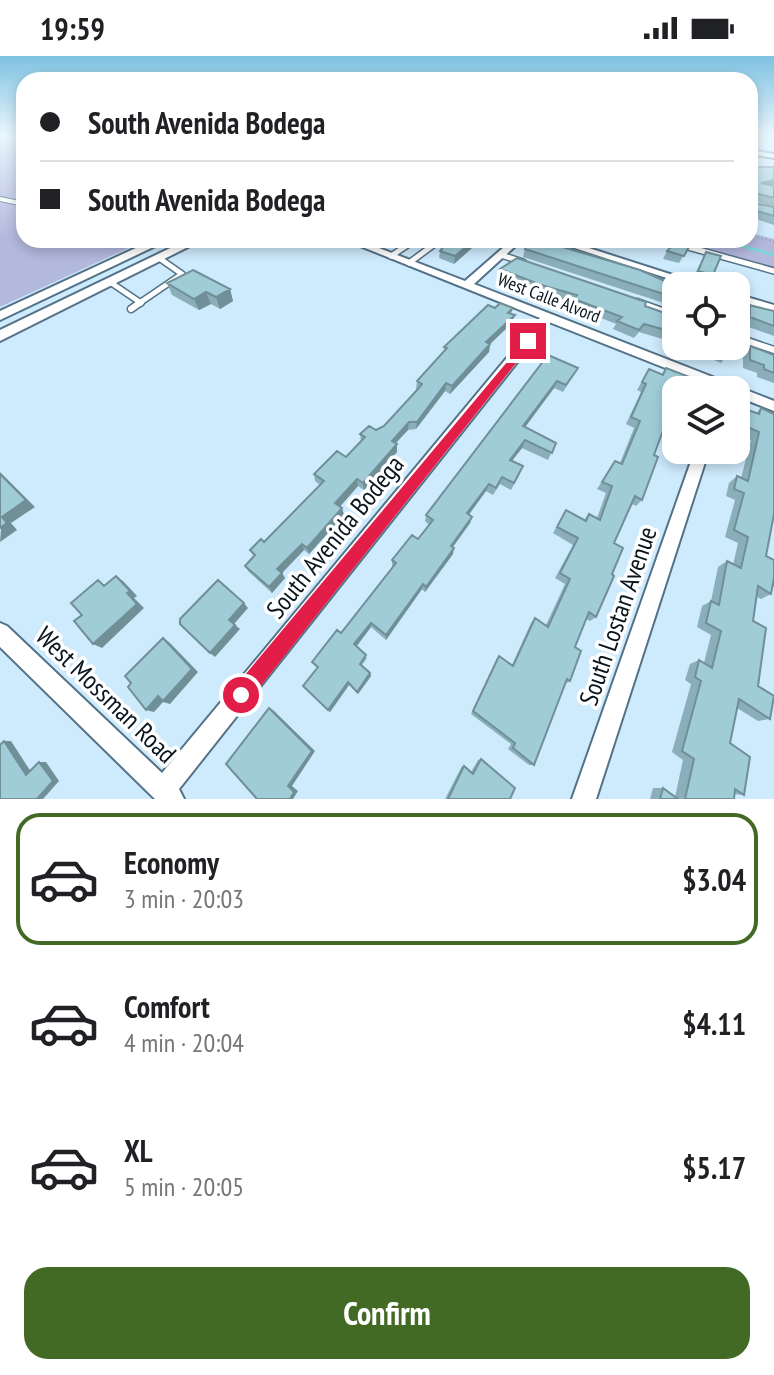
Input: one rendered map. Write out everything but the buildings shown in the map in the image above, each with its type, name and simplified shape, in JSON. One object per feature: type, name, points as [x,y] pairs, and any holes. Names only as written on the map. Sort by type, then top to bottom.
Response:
[{"type":"main road","points":[[0,316],[145,248]]},
{"type":"main road","points":[[0,336],[180,248]]},
{"type":"street","name":"West Calle Alvord","points":[[370,248],[696,376]]},
{"type":"street","points":[[467,285],[508,248]]},
{"type":"street","points":[[581,248],[662,273]]},
{"type":"street","points":[[750,301],[774,309]]},
{"type":"street","name":"South Avenida Bodega","points":[[168,794],[547,317]]},
{"type":"street","name":"West Calle Alvord","points":[[750,397],[774,406]]},
{"type":"street","name":"South Lostan Avenue","points":[[584,799],[697,464]]},
{"type":"street","name":"West Mossman Road","points":[[0,633],[168,794]]},
{"type":"lane","points":[[391,256],[403,248]]},
{"type":"lane","points":[[409,263],[429,248]]},
{"type":"lane","points":[[692,248],[774,271]]},
{"type":"lane","points":[[501,255],[530,265]]},
{"type":"lane","points":[[131,309],[182,274],[159,258]]},
{"type":"lane","points":[[110,282],[141,303]]},
{"type":"lane","points":[[632,301],[662,311]]},
{"type":"lane","points":[[750,342],[774,350]]},
{"type":"shaded area","points":[[0,171],[16,171],[16,248],[129,248],[0,307]]},
{"type":"shaded area","points":[[758,235],[774,239],[774,268],[705,248],[758,248]]},
{"type":"waterway","points":[[749,248],[774,255]]},
{"type":"route","points":[[241,695],[528,341]]}]
